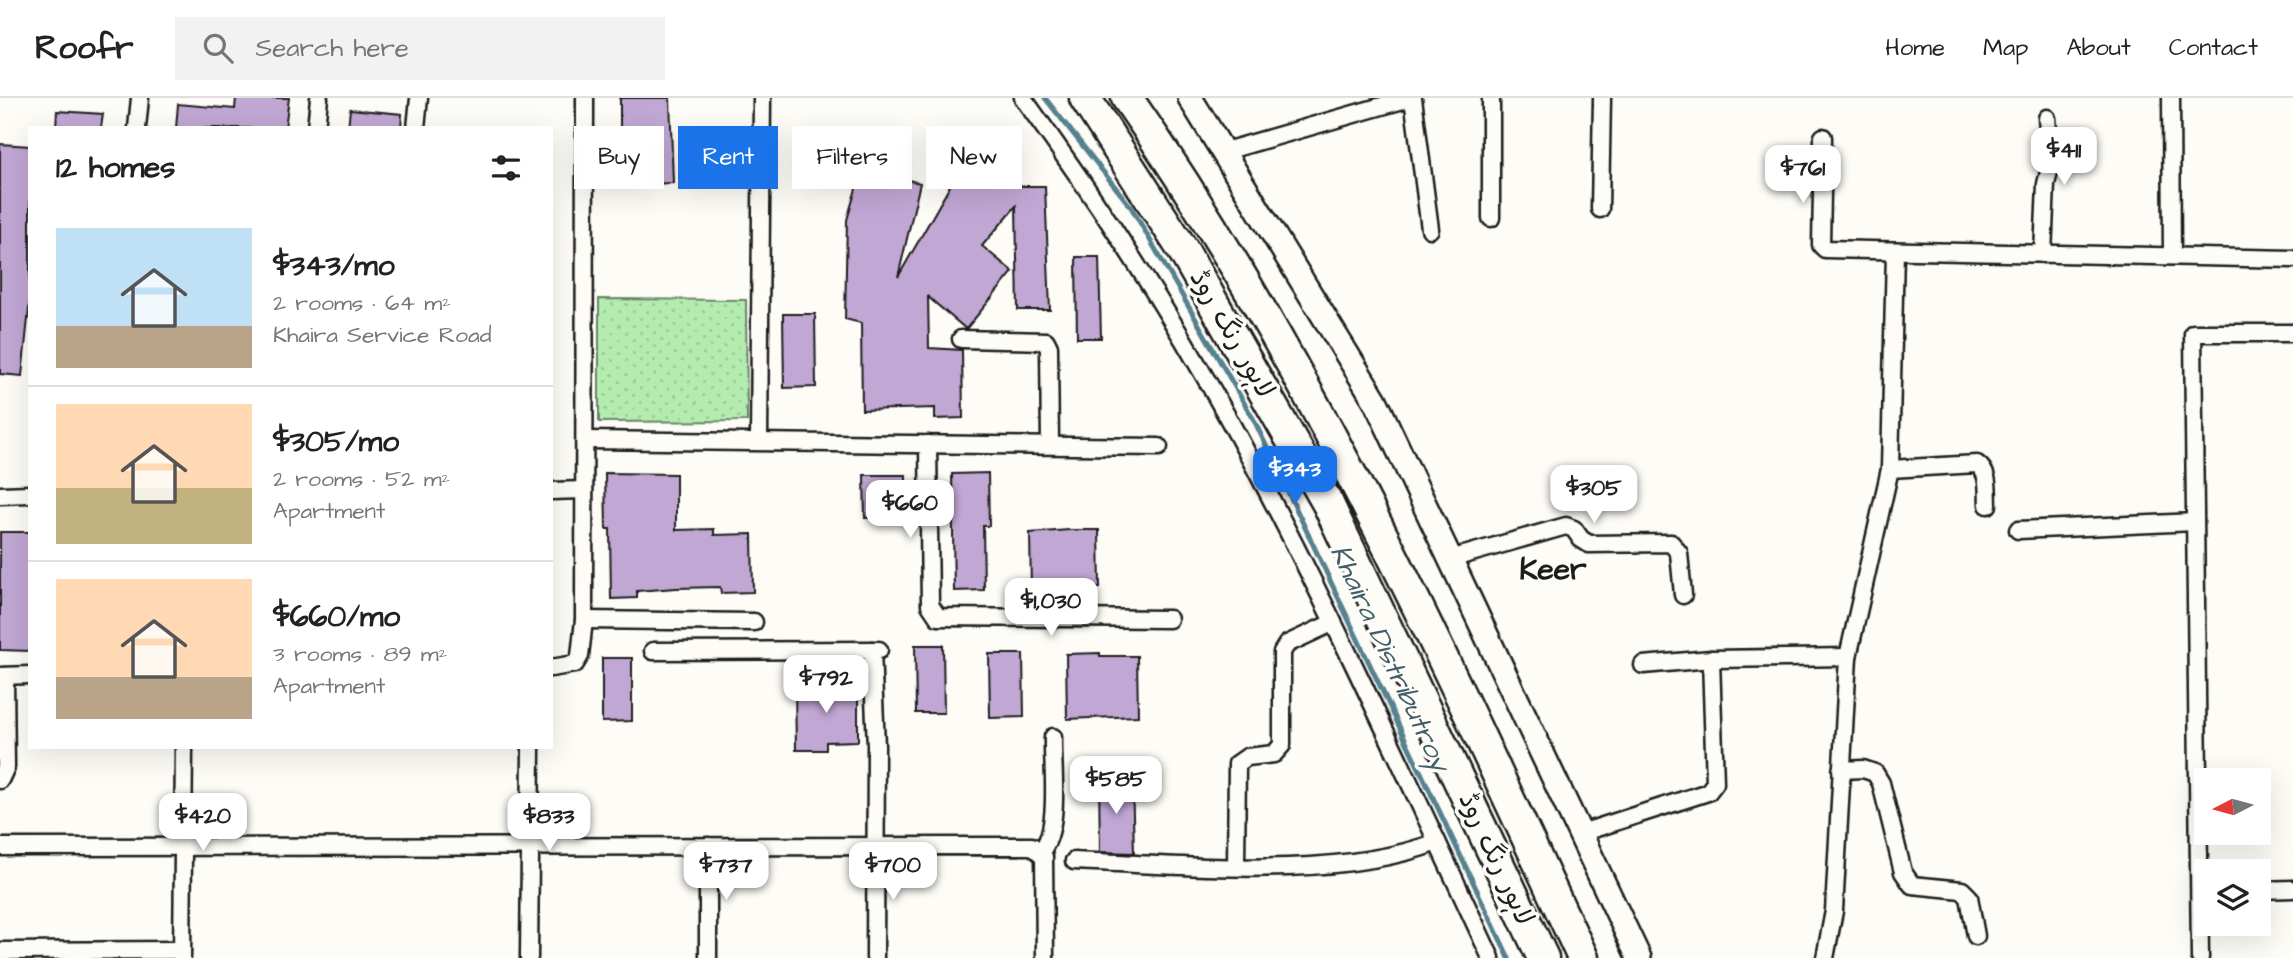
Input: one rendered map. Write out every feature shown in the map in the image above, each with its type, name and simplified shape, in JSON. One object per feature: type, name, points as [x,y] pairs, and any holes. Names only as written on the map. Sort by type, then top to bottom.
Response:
[{"type":"highway","name":"لاہور رنگ روڈ","points":[[1085,98],[1189,261],[1328,504],[1543,958]]},
{"type":"highway","name":"لاہور رنگ روڈ","points":[[1127,98],[1244,281],[1354,478],[1464,701],[1583,958]]},
{"type":"street","points":[[137,126],[140,98]]},
{"type":"street","points":[[316,126],[319,98]]},
{"type":"street","points":[[416,126],[419,98]]},
{"type":"street","points":[[553,668],[569,667],[580,656],[584,620],[585,98]]},
{"type":"street","points":[[759,442],[762,98]]},
{"type":"street","points":[[1023,98],[1143,277],[1238,436],[1332,623],[1491,958]]},
{"type":"street","points":[[1190,98],[1225,151],[1375,400],[1639,958]]},
{"type":"street","points":[[1491,98],[1491,218]]},
{"type":"street","points":[[1600,209],[1602,98]]},
{"type":"street","points":[[2172,98],[2172,256]]},
{"type":"street","points":[[1225,151],[1407,99],[1430,229]]},
{"type":"street","points":[[2043,254],[2046,184],[2051,164],[2047,118]]},
{"type":"street","points":[[1823,137],[1822,248],[2293,259]]},
{"type":"street","points":[[1825,958],[1834,911],[1848,657],[1890,468],[1895,251]]},
{"type":"street","points":[[2202,859],[2193,333],[2293,333]]},
{"type":"street","points":[[961,339],[1046,341],[1049,347],[1050,445]]},
{"type":"street","points":[[585,440],[1158,447]]},
{"type":"street","points":[[928,444],[930,605],[938,617],[1169,620]]},
{"type":"street","points":[[1890,468],[1977,464],[1984,468],[1988,505]]},
{"type":"street","points":[[553,491],[583,490]]},
{"type":"street","points":[[0,495],[28,494]]},
{"type":"street","points":[[2018,530],[2195,522]]},
{"type":"street","points":[[1450,559],[1566,526],[1574,529],[1581,539],[1589,544],[1671,543],[1679,552],[1683,595]]},
{"type":"street","points":[[584,620],[754,622]]},
{"type":"street","points":[[1236,867],[1237,764],[1247,757],[1280,751],[1282,652],[1287,644],[1332,623]]},
{"type":"street","points":[[653,651],[875,650],[875,958]]},
{"type":"street","points":[[1643,665],[1712,659],[1848,657]]},
{"type":"street","points":[[1581,833],[1708,792],[1715,783],[1712,659]]},
{"type":"street","points":[[0,780],[6,767],[2,676],[28,675]]},
{"type":"street","points":[[1041,851],[1048,841],[1052,825],[1053,737]]},
{"type":"street","points":[[0,951],[182,954],[184,749]]},
{"type":"street","points":[[529,958],[531,749]]},
{"type":"street","points":[[1841,770],[1863,769],[1875,774],[1881,783],[1903,872],[1912,885],[1962,890],[1969,897],[1976,936]]},
{"type":"street","points":[[1074,861],[1236,867],[1318,864],[1411,852],[1437,842]]},
{"type":"street","points":[[0,846],[1032,846],[1041,851],[1045,863],[1045,958]]},
{"type":"street","points":[[708,846],[708,958]]},
{"type":"street","points":[[2271,890],[2293,889]]},
{"type":"street","points":[[2200,958],[2201,936]]},
{"type":"green space","points":[[599,299],[746,300],[747,421],[599,422]]},
{"type":"building","points":[[236,98],[289,98],[285,126],[176,126],[178,104],[235,109]]},
{"type":"building","points":[[620,98],[670,98],[673,183],[664,183],[664,126],[620,126]]},
{"type":"building","points":[[350,109],[402,114],[401,126],[348,126]]},
{"type":"building","points":[[57,111],[103,114],[101,126],[56,126]]},
{"type":"building","points":[[0,144],[28,146],[28,318],[22,376],[0,374]]},
{"type":"building","points":[[912,181],[920,183],[898,277],[948,189],[1022,189],[1022,186],[1045,186],[1050,310],[1018,310],[1016,206],[982,246],[1013,272],[966,329],[928,297],[929,348],[962,350],[963,418],[935,419],[935,408],[862,410],[861,323],[845,319],[847,220],[856,189],[912,189]]},
{"type":"building","points":[[1076,257],[1099,257],[1101,338],[1077,338]]},
{"type":"building","points":[[783,314],[815,314],[816,387],[784,388]]},
{"type":"building","points":[[605,473],[676,474],[676,530],[714,529],[714,535],[752,534],[753,592],[721,593],[720,587],[676,588],[637,591],[637,598],[611,599],[610,529],[606,529]]},
{"type":"building","points":[[988,473],[989,526],[983,526],[984,590],[954,591],[952,474]]},
{"type":"building","points":[[864,475],[906,475],[906,517],[865,518]]},
{"type":"building","points":[[1099,530],[1100,588],[1031,589],[1030,533]]},
{"type":"building","points":[[0,532],[28,532],[28,651],[0,650]]},
{"type":"building","points":[[915,645],[943,645],[944,713],[916,713]]},
{"type":"building","points":[[1100,653],[1100,656],[1137,656],[1138,716],[1067,719],[1066,654]]},
{"type":"building","points":[[989,654],[1023,654],[1024,717],[990,718]]},
{"type":"building","points":[[602,658],[632,658],[632,721],[602,722]]},
{"type":"building","points":[[795,684],[858,684],[858,741],[826,742],[826,750],[796,750]]},
{"type":"building","points":[[1132,778],[1134,853],[1100,852],[1099,779]]},
{"type":"waterway","name":"Khaira Distributroy","points":[[1045,98],[1131,207],[1254,420],[1509,958]]},
{"type":"district","name":"Keer","points":[[1553,570]]}]
